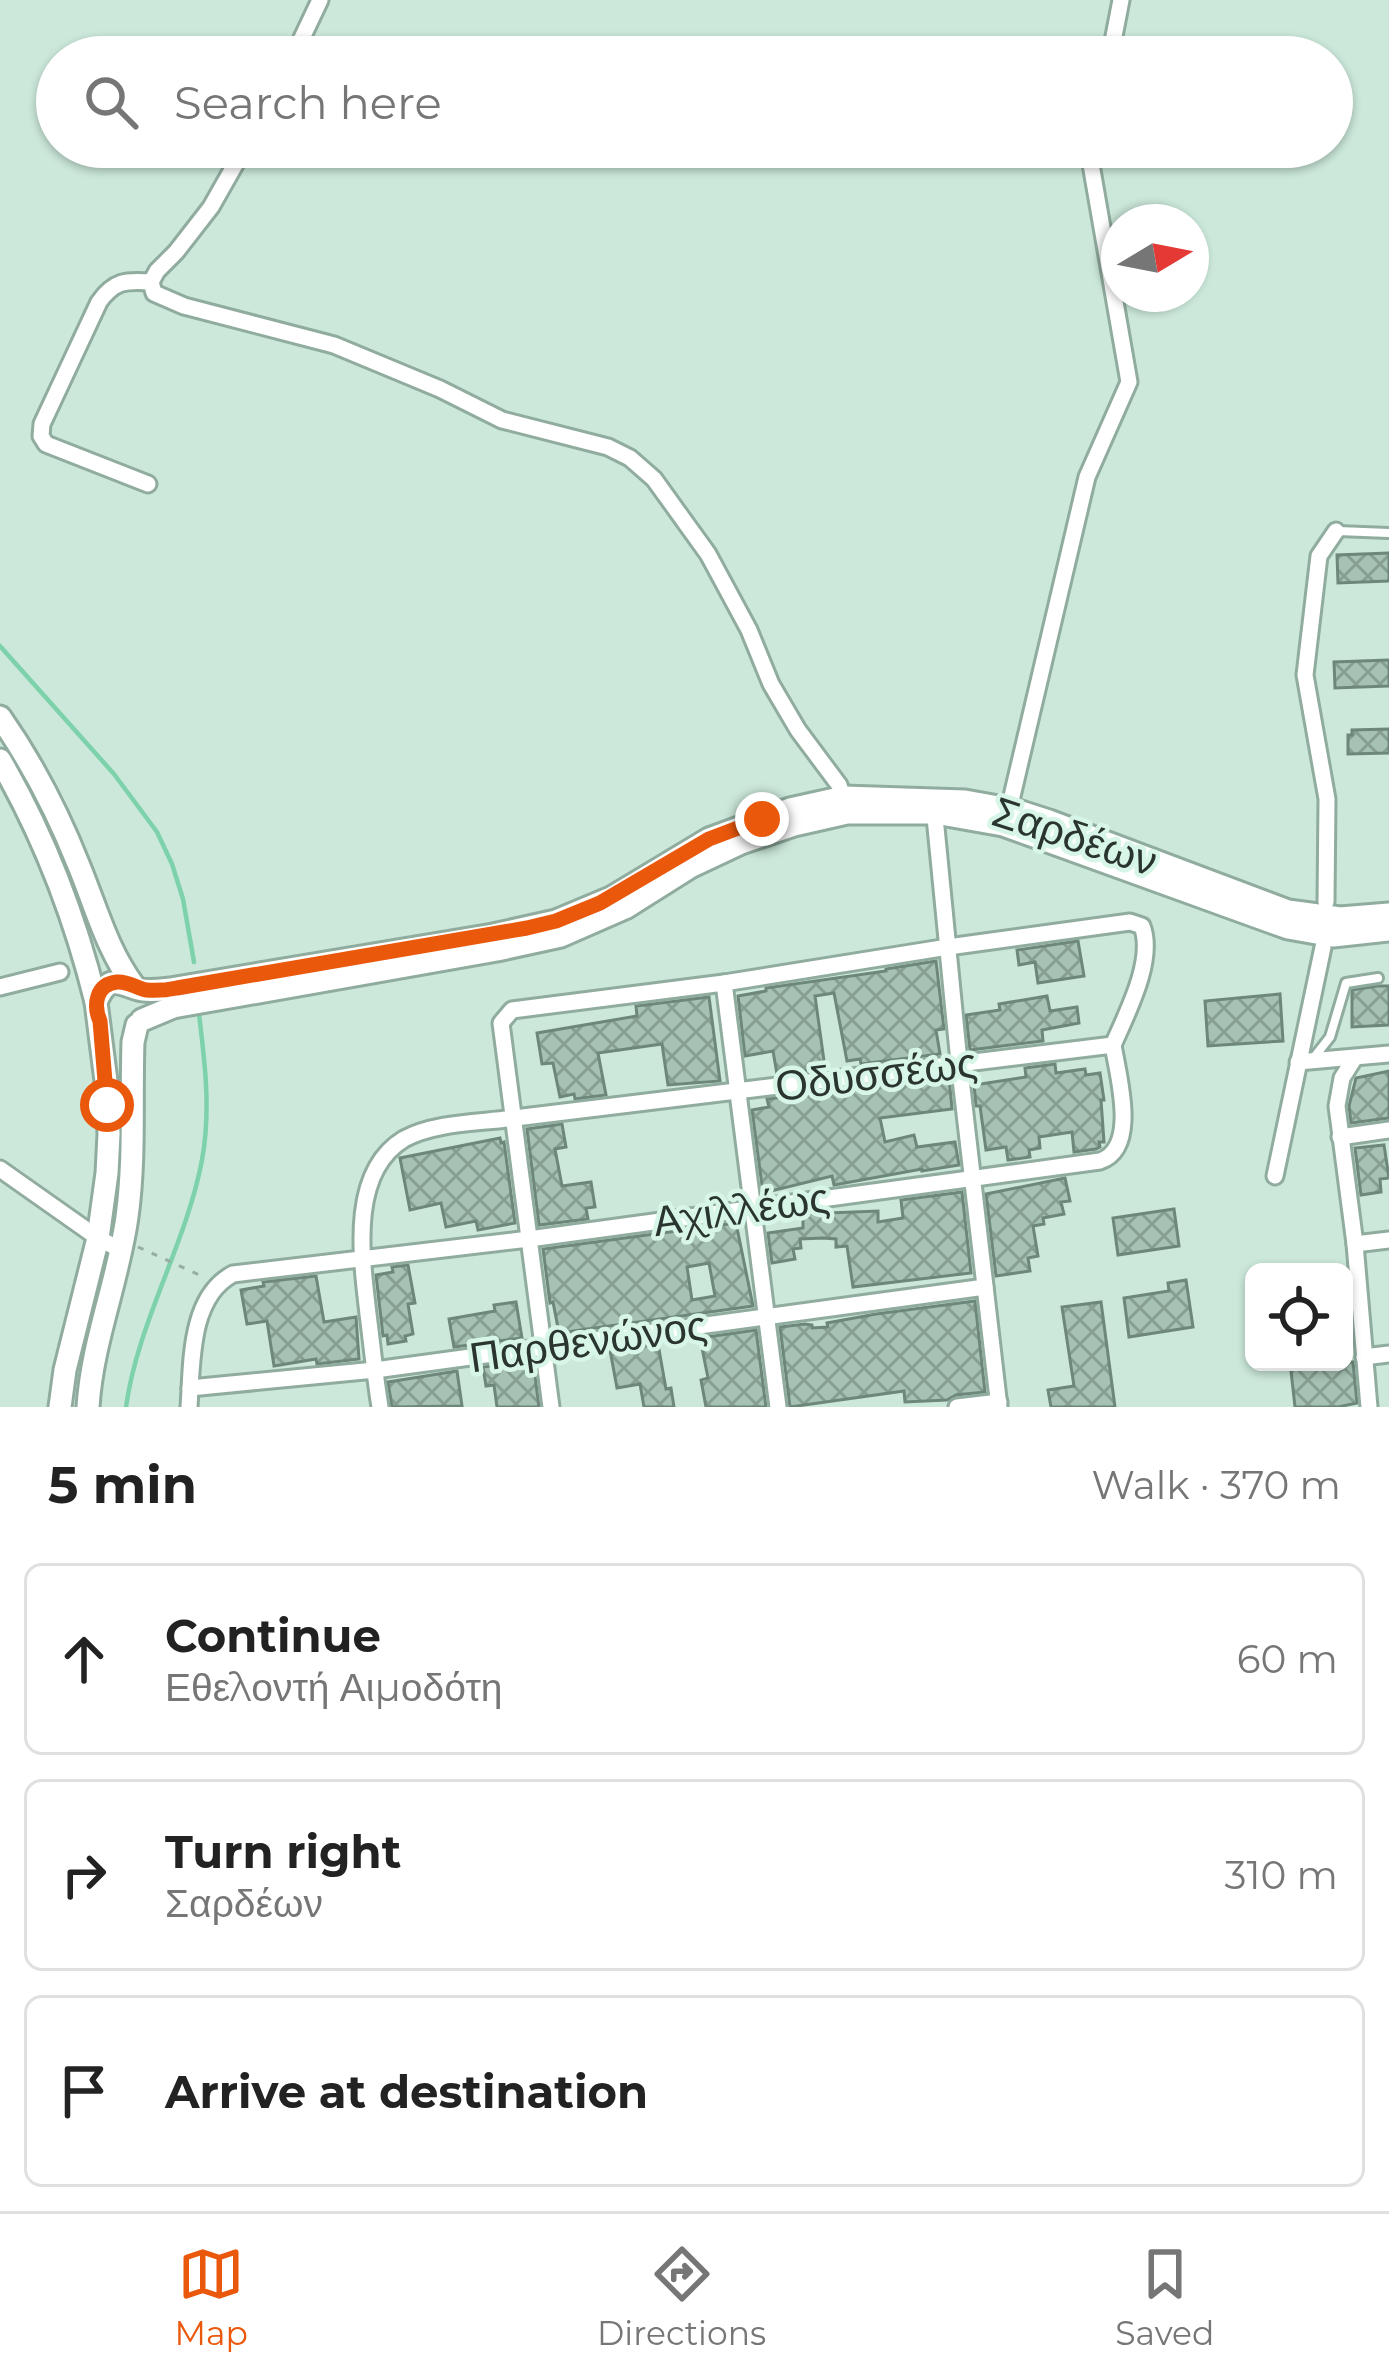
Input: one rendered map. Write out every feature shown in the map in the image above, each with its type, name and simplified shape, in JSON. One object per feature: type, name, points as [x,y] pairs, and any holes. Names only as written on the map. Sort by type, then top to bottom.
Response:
[{"type":"main road","points":[[0,717],[41,780],[115,956],[145,1004],[133,1042],[132,1153],[122,1245],[94,1355],[88,1407]]},
{"type":"main road","points":[[0,760],[9,796],[60,885],[105,1027],[122,1032],[140,1023]]},
{"type":"main road","name":"Σαρδέων","points":[[136,987],[177,988],[556,921],[610,898],[709,839],[790,809],[846,805],[1010,809],[1288,911],[1340,918],[1389,914]]},
{"type":"main road","name":"Σαρδέων","points":[[140,1023],[173,1007],[561,936],[625,908],[690,867],[741,843],[846,805]]},
{"type":"main road","name":"Σαρδέων","points":[[934,806],[1045,838],[1295,930],[1333,936],[1389,931]]},
{"type":"main road","points":[[60,1407],[64,1370],[105,1193],[109,1134],[99,993],[115,982],[136,987]]},
{"type":"street","points":[[303,36],[320,0]]},
{"type":"street","points":[[1114,36],[1121,0]]},
{"type":"street","points":[[233,168],[212,207],[157,271],[151,282],[154,293],[334,345],[502,420],[608,447],[630,458],[654,479],[708,554],[771,684],[846,805]]},
{"type":"street","points":[[1010,809],[1087,477],[1129,382],[1092,168]]},
{"type":"street","points":[[148,484],[46,444],[41,436],[42,424],[99,302],[110,287],[132,280],[151,282]]},
{"type":"street","points":[[1326,902],[1327,799],[1305,675],[1319,556],[1336,531]]},
{"type":"street","points":[[9,796],[41,780]]},
{"type":"street","points":[[934,806],[999,1405],[957,1407]]},
{"type":"street","points":[[550,1407],[501,1024],[512,1010],[1130,922],[1142,926],[1145,960],[1113,1045]]},
{"type":"street","points":[[1275,1176],[1305,1062],[1323,947]]},
{"type":"street","points":[[0,988],[60,972]]},
{"type":"street","points":[[724,983],[778,1407]]},
{"type":"street","name":"Οδυσσέως","points":[[380,1407],[362,1224],[377,1169],[405,1138],[514,1118],[1113,1045]]},
{"type":"street","name":"Αχιλλέως","points":[[218,1284],[238,1273],[530,1239],[1100,1161],[1117,1151],[1124,1122],[1113,1045]]},
{"type":"street","points":[[1305,1062],[1389,1054]]},
{"type":"street","points":[[1354,1059],[1337,1096],[1369,1407]]},
{"type":"street","points":[[1340,1137],[1389,1130]]},
{"type":"street","points":[[0,1169],[98,1238],[122,1245]]},
{"type":"street","points":[[1355,1244],[1389,1240]]},
{"type":"street","points":[[189,1407],[200,1316],[218,1284]]},
{"type":"street","name":"Παρθενώνος","points":[[190,1388],[375,1370],[985,1287]]},
{"type":"street","points":[[1364,1358],[1389,1354]]},
{"type":"lane","points":[[1336,531],[1389,533]]},
{"type":"lane","points":[[1305,1062],[1330,1037],[1346,983],[1378,978]]},
{"type":"path","points":[[122,1245],[218,1284]]},
{"type":"building","points":[[1389,553],[1389,581],[1338,583],[1337,555]]},
{"type":"building","points":[[1389,660],[1389,686],[1335,688],[1334,662]]},
{"type":"building","points":[[1389,729],[1389,753],[1348,754],[1352,730]]},
{"type":"building","points":[[1078,941],[1084,976],[1038,983],[1035,962],[1019,965],[1017,950]]},
{"type":"building","points":[[936,961],[944,1029],[936,1030],[940,1054],[861,1064],[860,1059],[847,1061],[834,993],[815,996],[825,1068],[777,1074],[773,1051],[745,1056],[738,996]]},
{"type":"building","points":[[1389,986],[1389,1025],[1352,1027],[1352,990]]},
{"type":"building","points":[[1280,994],[1283,1041],[1208,1046],[1205,1001]]},
{"type":"building","points":[[1047,996],[1050,1011],[1077,1007],[1079,1023],[1042,1030],[1043,1041],[970,1050],[966,1015]]},
{"type":"building","points":[[709,997],[720,1081],[668,1085],[662,1044],[598,1053],[606,1095],[575,1099],[574,1094],[560,1097],[553,1063],[542,1064],[537,1033],[637,1016],[636,1006]]},
{"type":"building","points":[[1055,1064],[1056,1073],[1085,1069],[1086,1075],[1100,1073],[1104,1142],[1099,1142],[1100,1147],[1074,1152],[1072,1132],[1039,1137],[1040,1148],[1029,1150],[1030,1157],[1008,1160],[1006,1147],[986,1150],[974,1085],[1026,1077],[1025,1068]]},
{"type":"building","points":[[1389,1071],[1389,1118],[1351,1123],[1349,1106],[1356,1078]]},
{"type":"building","points":[[949,1077],[952,1109],[880,1118],[885,1142],[914,1135],[917,1147],[955,1142],[959,1165],[834,1185],[832,1176],[763,1193],[752,1110],[769,1107],[767,1099]]},
{"type":"building","points":[[562,1124],[566,1147],[555,1149],[562,1186],[591,1182],[595,1207],[586,1208],[588,1219],[539,1225],[527,1129]]},
{"type":"building","points":[[500,1138],[515,1223],[478,1230],[476,1221],[446,1227],[441,1203],[410,1210],[400,1158]]},
{"type":"building","points":[[1384,1145],[1389,1178],[1380,1179],[1381,1192],[1361,1195],[1355,1148]]},
{"type":"building","points":[[1065,1178],[1070,1201],[1061,1202],[1064,1214],[1043,1218],[1044,1224],[1033,1226],[1038,1256],[1028,1258],[1030,1271],[996,1276],[986,1194]]},
{"type":"building","points":[[962,1192],[971,1273],[853,1287],[847,1246],[836,1247],[836,1239],[823,1238],[800,1239],[801,1248],[793,1249],[795,1259],[772,1263],[768,1233],[803,1228],[803,1214],[878,1211],[878,1222],[903,1218],[901,1200]]},
{"type":"building","points":[[1174,1209],[1179,1246],[1118,1255],[1113,1218]]},
{"type":"building","points":[[736,1223],[753,1306],[559,1333],[543,1249]],"holes":[[[709,1263],[715,1296],[692,1300],[687,1267]]]},
{"type":"building","points":[[408,1265],[415,1303],[408,1304],[413,1334],[405,1336],[406,1341],[388,1344],[376,1275]]},
{"type":"building","points":[[316,1276],[324,1322],[356,1317],[359,1359],[274,1366],[267,1321],[247,1324],[241,1290],[264,1286],[263,1282]]},
{"type":"building","points":[[1186,1280],[1193,1327],[1129,1337],[1124,1298],[1169,1291],[1168,1283]]},
{"type":"building","points":[[975,1301],[985,1392],[905,1402],[904,1391],[790,1407],[780,1327],[828,1327],[827,1323],[876,1314]]},
{"type":"building","points":[[516,1302],[522,1338],[454,1347],[449,1319]]},
{"type":"building","points":[[1101,1302],[1115,1407],[1051,1407],[1048,1390],[1074,1386],[1062,1307]]},
{"type":"building","points":[[756,1330],[766,1407],[706,1407],[701,1380],[708,1378],[700,1338]]},
{"type":"building","points":[[658,1344],[674,1407],[644,1407],[640,1384],[617,1388],[610,1350]]},
{"type":"building","points":[[533,1361],[539,1407],[497,1407],[494,1385],[486,1386],[483,1367]]},
{"type":"building","points":[[1353,1362],[1357,1403],[1295,1407],[1291,1371],[1353,1371]]},
{"type":"building","points":[[457,1371],[462,1406],[392,1407],[388,1382]]},
{"type":"waterway","points":[[0,646],[114,774],[157,832],[183,899],[194,962]]},
{"type":"waterway","points":[[126,1407],[141,1344],[202,1160],[207,1105],[199,1014]]},
{"type":"route","points":[[107,1105],[96,1002],[99,993],[115,982],[156,991],[556,921],[625,890],[709,839],[762,819]]}]
